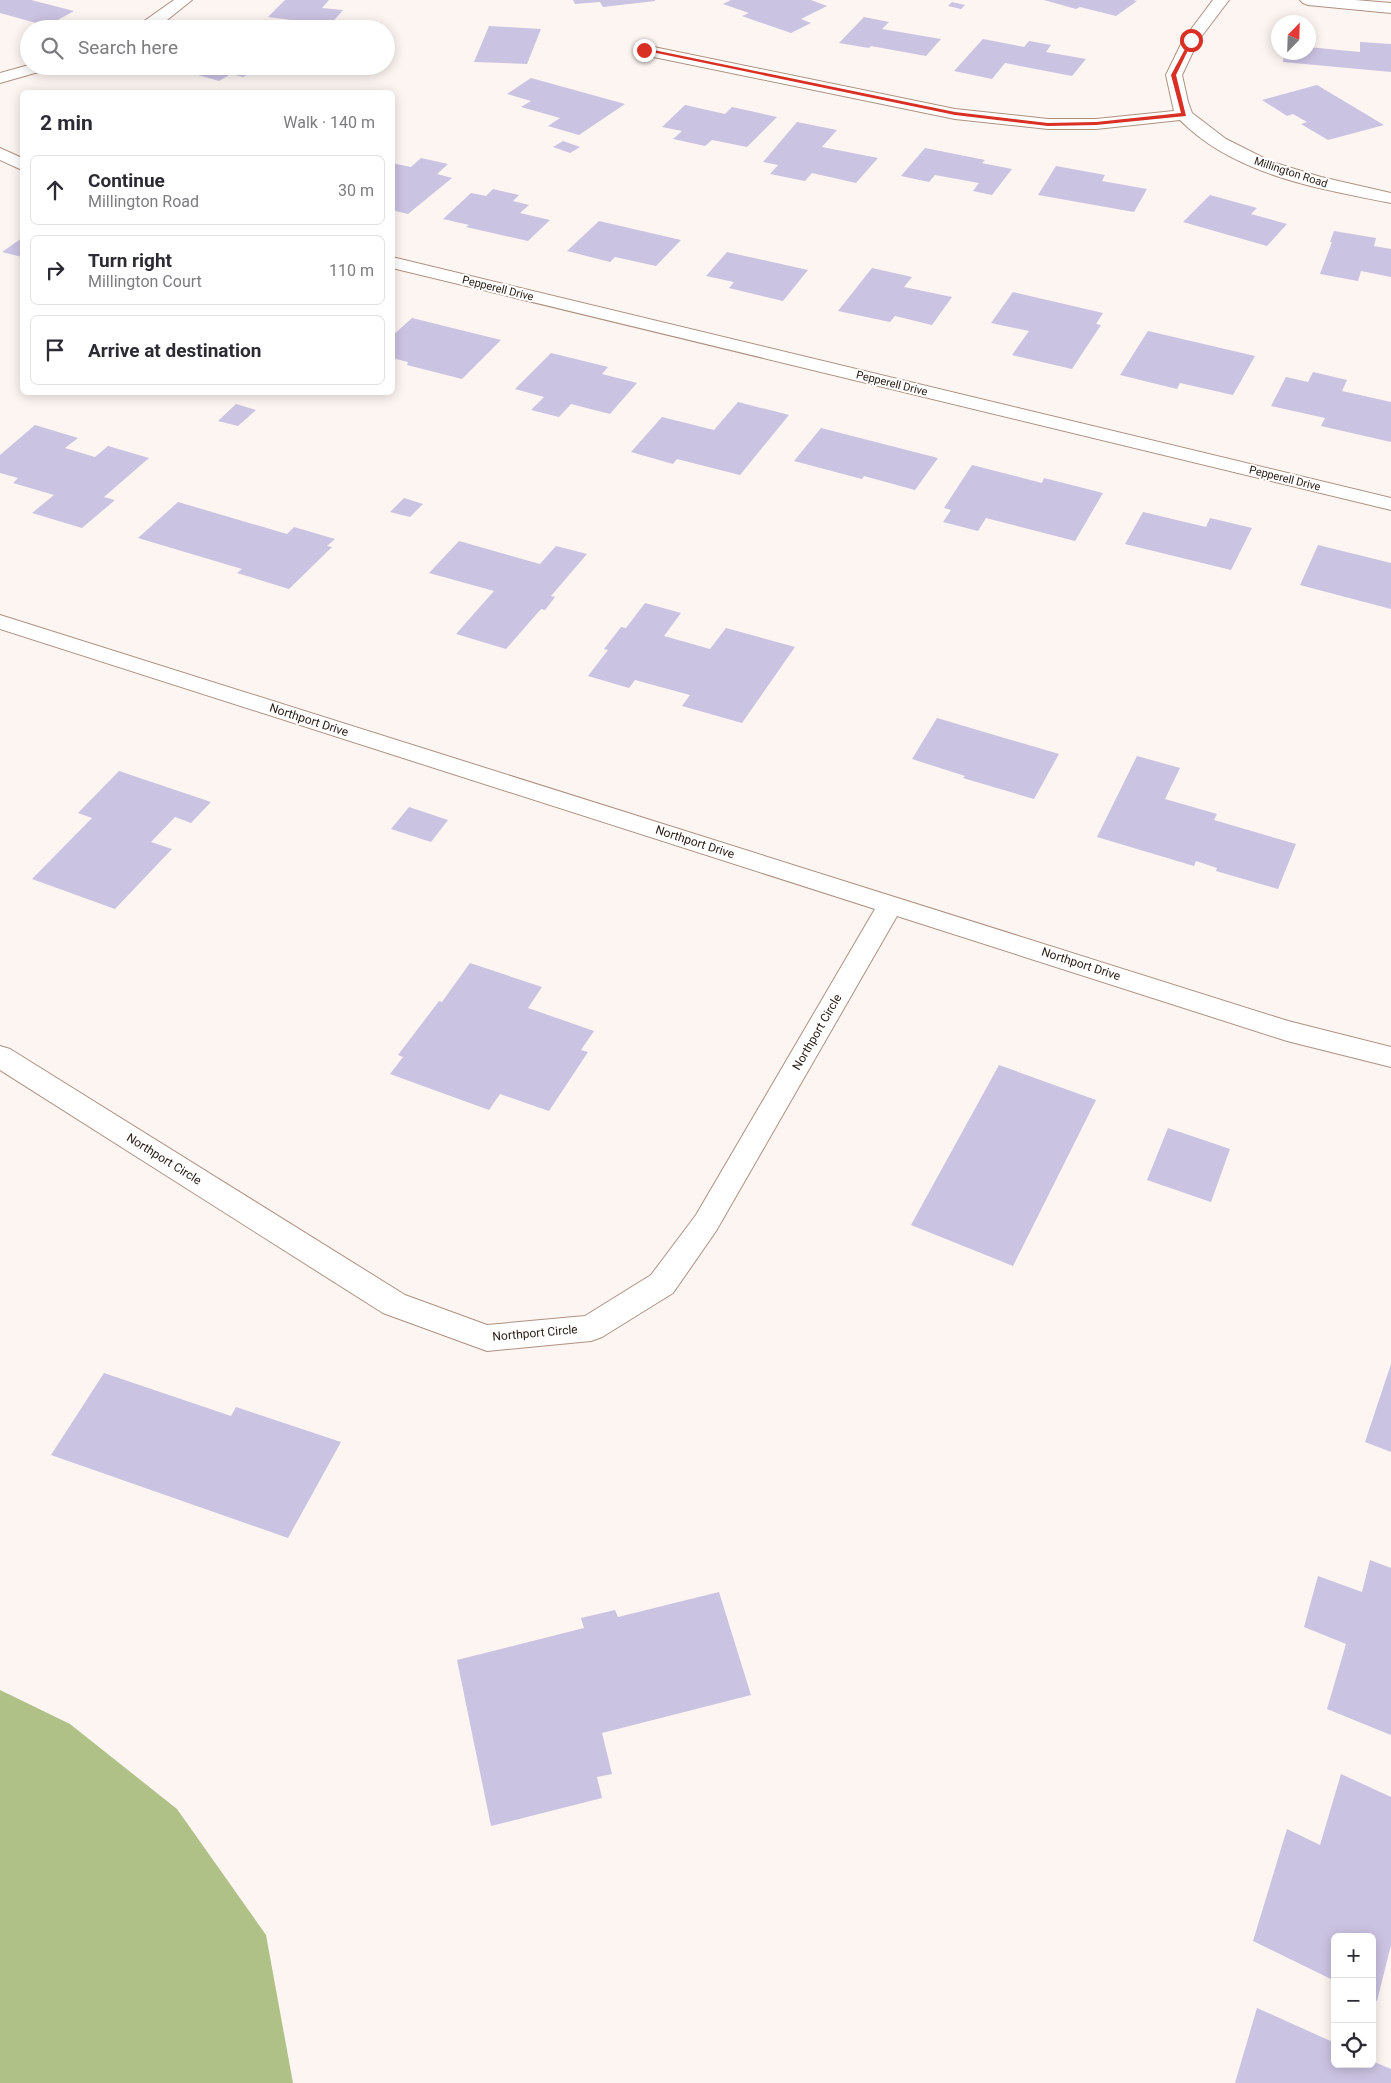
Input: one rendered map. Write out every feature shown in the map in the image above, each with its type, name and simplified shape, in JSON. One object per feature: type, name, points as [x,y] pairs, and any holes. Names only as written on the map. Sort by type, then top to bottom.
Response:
[{"type":"street","points":[[158,20],[184,0]]},
{"type":"street","points":[[644,50],[965,115],[1048,124],[1096,124],[1184,115],[1174,75],[1191,40],[1221,0]]},
{"type":"street","points":[[1308,0],[1391,8]]},
{"type":"street","points":[[0,78],[20,72]]},
{"type":"street","name":"Millington Road","points":[[1184,115],[1209,136],[1248,158],[1292,174],[1391,198]]},
{"type":"street","points":[[0,153],[20,164]]},
{"type":"street","name":"Pepperell Drive","points":[[395,263],[1391,504]]},
{"type":"street","name":"Northport Drive","points":[[0,622],[1287,1031],[1391,1057]]},
{"type":"street","name":"Northport Circle","points":[[0,1056],[394,1304],[486,1338],[591,1328],[662,1284],[706,1223],[892,904]]},
{"type":"green space","points":[[0,1690],[70,1724],[177,1809],[266,1935],[293,2083],[0,2083]]},
{"type":"building","points":[[0,0],[31,0],[74,11],[58,20],[25,20],[0,13]]},
{"type":"building","points":[[285,0],[329,0],[322,8],[343,10],[334,20],[291,20],[268,17]]},
{"type":"building","points":[[573,0],[655,1],[603,7],[600,2],[575,4]]},
{"type":"building","points":[[731,0],[811,0],[827,6],[801,19],[811,23],[791,33],[742,16],[749,13],[723,4]]},
{"type":"building","points":[[1044,0],[1137,1],[1116,16],[1080,7],[1076,9]]},
{"type":"building","points":[[952,2],[965,5],[961,9],[948,6]]},
{"type":"building","points":[[864,17],[889,22],[882,29],[941,39],[926,56],[871,46],[869,48],[839,43]]},
{"type":"building","points":[[489,26],[541,29],[527,64],[474,62]]},
{"type":"building","points":[[983,39],[1024,47],[1029,41],[1051,45],[1046,52],[1086,59],[1072,76],[1005,63],[992,79],[954,71]]},
{"type":"building","points":[[1360,42],[1391,44],[1391,72],[1283,62],[1283,60],[1316,60],[1316,48],[1360,52]]},
{"type":"building","points":[[198,75],[229,75],[219,81]]},
{"type":"building","points":[[531,78],[625,104],[579,135],[548,126],[560,118],[521,107],[531,101],[507,94]]},
{"type":"building","points":[[1317,85],[1384,125],[1328,140],[1301,124],[1307,122],[1293,114],[1287,116],[1262,100]]},
{"type":"building","points":[[685,105],[725,114],[732,107],[777,117],[747,147],[712,140],[705,146],[673,139],[682,131],[662,127]]},
{"type":"building","points":[[797,122],[837,130],[822,147],[878,158],[856,183],[812,173],[805,181],[770,174],[778,165],[763,162]]},
{"type":"building","points":[[563,141],[580,147],[570,153],[553,147]]},
{"type":"building","points":[[925,148],[985,160],[982,163],[1012,169],[992,195],[973,191],[979,183],[935,175],[929,182],[901,176]]},
{"type":"building","points":[[421,158],[448,164],[437,174],[452,178],[408,214],[395,211],[395,164],[411,167]]},
{"type":"building","points":[[1056,166],[1105,175],[1102,181],[1147,189],[1134,212],[1038,195]]},
{"type":"building","points":[[493,189],[519,195],[513,201],[529,205],[520,213],[550,220],[528,241],[466,227],[469,225],[443,219],[471,193],[486,196]]},
{"type":"building","points":[[1210,195],[1257,208],[1251,214],[1287,224],[1267,246],[1183,222]]},
{"type":"building","points":[[599,221],[681,240],[656,266],[615,257],[610,262],[567,251]]},
{"type":"building","points":[[1334,231],[1376,238],[1374,246],[1391,249],[1391,277],[1361,271],[1358,281],[1320,274],[1332,242],[1330,242]]},
{"type":"building","points":[[20,239],[20,256],[2,252]]},
{"type":"building","points":[[727,252],[808,270],[783,301],[729,288],[734,282],[706,276]]},
{"type":"building","points":[[872,268],[912,277],[904,287],[952,297],[932,325],[895,316],[890,322],[838,311]]},
{"type":"building","points":[[1013,292],[1103,313],[1096,324],[1101,325],[1072,369],[1012,355],[1029,331],[991,323]]},
{"type":"building","points":[[412,318],[501,340],[462,379],[407,365],[408,362],[395,359],[395,333]]},
{"type":"building","points":[[1148,331],[1255,356],[1233,395],[1180,383],[1177,389],[1120,375]]},
{"type":"building","points":[[551,353],[608,367],[602,374],[637,383],[610,414],[571,404],[559,417],[531,410],[544,397],[515,389]]},
{"type":"building","points":[[1313,372],[1347,380],[1342,391],[1391,402],[1391,442],[1321,426],[1325,418],[1271,406],[1286,377],[1308,382]]},
{"type":"building","points":[[738,402],[789,415],[740,475],[677,459],[673,464],[631,452],[662,417],[714,430]]},
{"type":"building","points":[[236,404],[256,410],[238,426],[218,421]]},
{"type":"building","points":[[35,425],[78,438],[65,448],[95,457],[108,446],[149,458],[104,497],[115,500],[82,528],[32,513],[54,495],[13,483],[18,478],[0,473],[0,455]]},
{"type":"building","points":[[821,428],[938,458],[915,490],[864,476],[862,479],[794,461]]},
{"type":"building","points":[[972,465],[1042,483],[1044,478],[1103,493],[1075,541],[986,518],[978,531],[943,522],[951,510],[944,508]]},
{"type":"building","points":[[404,498],[423,504],[410,517],[390,512]]},
{"type":"building","points":[[178,502],[287,534],[294,527],[335,539],[327,546],[332,547],[289,589],[237,573],[242,569],[138,538]]},
{"type":"building","points":[[1143,512],[1206,527],[1210,518],[1252,528],[1231,570],[1125,544]]},
{"type":"building","points":[[459,541],[540,564],[556,546],[587,554],[551,596],[555,597],[545,610],[541,609],[506,649],[456,634],[494,591],[429,573]]},
{"type":"building","points":[[1318,545],[1391,563],[1391,609],[1300,585]]},
{"type":"building","points":[[645,603],[681,613],[664,636],[710,649],[726,628],[795,647],[742,723],[682,706],[690,695],[635,680],[629,688],[588,676],[608,650],[604,649],[621,627],[626,628]]},
{"type":"building","points":[[937,718],[1059,754],[1034,799],[963,778],[965,776],[912,759]]},
{"type":"building","points":[[1137,756],[1180,768],[1165,799],[1217,814],[1214,820],[1296,844],[1278,889],[1216,871],[1217,868],[1196,861],[1194,866],[1097,837]]},
{"type":"building","points":[[119,771],[211,802],[191,823],[175,817],[151,842],[172,849],[115,909],[32,879],[92,818],[78,813]]},
{"type":"building","points":[[409,807],[448,820],[431,842],[391,829]]},
{"type":"building","points":[[470,963],[542,987],[528,1008],[594,1031],[581,1050],[588,1052],[549,1111],[500,1094],[489,1110],[390,1074],[403,1057],[398,1055],[439,1001],[442,1002]]},
{"type":"building","points":[[999,1065],[1096,1100],[1013,1266],[911,1225]]},
{"type":"building","points":[[1168,1128],[1230,1149],[1211,1202],[1147,1180]]},
{"type":"building","points":[[1391,1364],[1391,1452],[1365,1442]]},
{"type":"building","points":[[104,1373],[231,1416],[236,1407],[341,1442],[288,1538],[51,1455]]},
{"type":"building","points":[[1370,1560],[1391,1568],[1391,1735],[1327,1709],[1346,1644],[1304,1627],[1318,1576],[1362,1592]]},
{"type":"building","points":[[719,1592],[751,1695],[602,1733],[612,1774],[597,1777],[602,1798],[491,1826],[457,1660],[584,1628],[581,1618],[615,1610],[618,1617]]},
{"type":"building","points":[[1341,1774],[1391,1797],[1391,1945],[1377,2001],[1376,1933],[1331,1933],[1331,1979],[1253,1941],[1287,1829],[1320,1845]]},
{"type":"building","points":[[1257,2008],[1331,2041],[1331,2068],[1376,2068],[1376,2063],[1391,2069],[1391,2083],[1235,2083]]},
{"type":"route","points":[[644,50],[955,114],[1048,124],[1096,124],[1184,115],[1174,75],[1191,40]]}]
